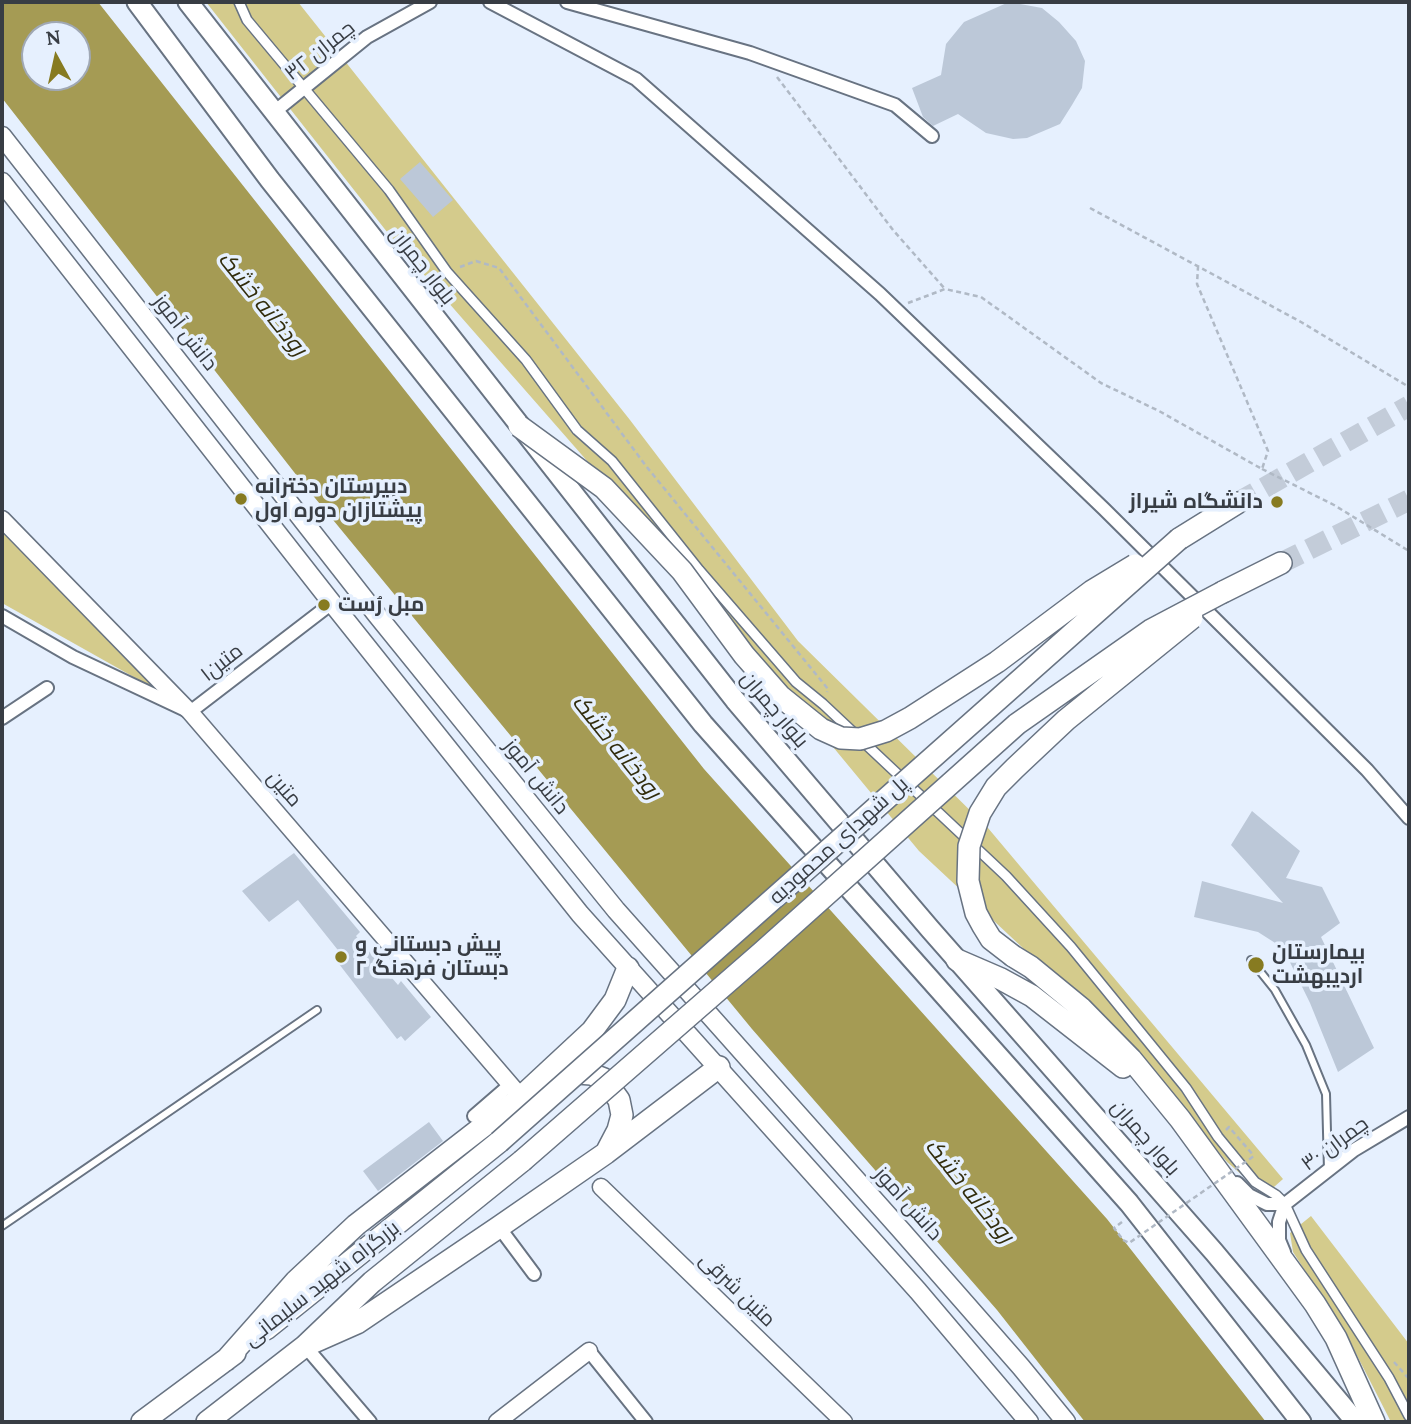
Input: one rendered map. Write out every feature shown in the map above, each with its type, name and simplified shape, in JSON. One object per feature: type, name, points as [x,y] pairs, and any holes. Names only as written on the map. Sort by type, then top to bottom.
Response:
[{"type":"highway","points":[[519,426],[604,488],[682,571],[744,655],[780,696],[821,729],[841,738],[860,739],[886,731],[911,718],[997,662],[1092,591],[1237,503]]},
{"type":"highway","name":"پل شهدای محمودیه","points":[[499,1142],[1179,539]]},
{"type":"highway","points":[[1281,563],[1223,592],[1066,720],[1006,778],[980,813],[969,846],[968,881],[976,913],[991,939],[1082,1008],[1131,1059],[1180,1119],[1315,1304],[1336,1338],[1374,1422]]},
{"type":"highway","name":"پل شهدای محمودیه","points":[[522,1161],[694,1012],[1017,724],[1151,630],[1223,592]]},
{"type":"highway","points":[[957,960],[1032,996],[1156,1090]]},
{"type":"highway","points":[[537,1083],[592,1031],[615,1000],[628,968]]},
{"type":"highway","points":[[305,1346],[357,1323],[606,1153],[719,1067]]},
{"type":"highway","points":[[226,1360],[296,1281],[356,1225],[516,1091],[566,1072],[591,1074],[604,1079],[619,1100],[622,1115],[618,1130],[606,1153]]},
{"type":"highway","name":"بزرگراه شهید سلیمانی","points":[[142,1422],[331,1278],[499,1142]]},
{"type":"highway","name":"بزرگراه شهید سلیمانی","points":[[207,1422],[305,1346],[372,1282],[522,1161]]},
{"type":"main road","points":[[137,2],[270,180],[703,724],[1129,1203],[1301,1422]]},
{"type":"main road","name":"بلوار چمران","points":[[188,2],[735,700],[957,960],[1214,1252],[1356,1422]]},
{"type":"main road","name":"دانش آموز","points":[[2,136],[366,601],[557,839],[652,951],[1021,1367],[1066,1422]]},
{"type":"main road","points":[[2,183],[564,893],[918,1291],[1029,1422]]},
{"type":"street","points":[[239,2],[247,20],[389,190],[447,272],[526,360],[577,430],[612,461],[699,570],[796,682],[823,704],[1006,876],[1071,947],[1186,1088],[1218,1137],[1255,1182],[1285,1204],[1306,1250],[1389,1378],[1409,1416]]},
{"type":"street","name":"۳۲ چمران","points":[[273,113],[367,37],[430,2]]},
{"type":"street","points":[[490,2],[636,79],[896,309],[1299,702],[1367,770],[1409,818]]},
{"type":"street","points":[[567,2],[762,58],[895,105],[932,136]]},
{"type":"street","name":"متین","points":[[2,519],[190,712],[516,1091]]},
{"type":"street","name":"متین۱","points":[[190,712],[332,603]]},
{"type":"street","points":[[2,616],[74,657],[190,712]]},
{"type":"street","points":[[2,718],[47,688]]},
{"type":"street","points":[[474,1115],[516,1091]]},
{"type":"street","name":"۳۰ چمران","points":[[1285,1204],[1354,1150],[1409,1117]]},
{"type":"street","points":[[1180,1119],[1249,1195],[1266,1204],[1285,1204]]},
{"type":"street","name":"متین شرقی","points":[[601,1187],[844,1422]]},
{"type":"street","points":[[1285,1204],[1279,1222],[1279,1240],[1315,1304]]},
{"type":"street","points":[[499,1227],[534,1274]]},
{"type":"street","points":[[305,1346],[367,1418]]},
{"type":"street","points":[[497,1422],[589,1351],[646,1422]]},
{"type":"lane","points":[[1251,960],[1282,1001],[1306,1045],[1326,1094],[1329,1171]]},
{"type":"lane","points":[[2,1226],[317,1010]]},
{"type":"path","points":[[762,58],[892,230],[945,289]]},
{"type":"path","points":[[1090,208],[1301,322],[1409,387]]},
{"type":"path","points":[[447,272],[477,261],[499,268],[646,466],[828,689],[823,704]]},
{"type":"path","points":[[1198,267],[1197,284],[1268,451],[1262,468]]},
{"type":"path","points":[[896,309],[918,297],[945,289],[981,297],[1101,383],[1334,505],[1409,551]]},
{"type":"path","points":[[1123,1240],[1129,1243],[1254,1156],[1229,1127]]},
{"type":"shaded area","points":[[206,2],[298,2],[630,420],[798,641],[988,828],[1283,1179],[1265,1195],[1227,1162],[1130,1048],[919,851],[757,655],[391,237]]},
{"type":"shaded area","points":[[2,532],[164,694],[2,603]]},
{"type":"shaded area","points":[[1311,1216],[1409,1344],[1409,1422],[1391,1422],[1347,1336],[1293,1252],[1290,1233]]},
{"type":"water","name":"رودخانه خشک","points":[[2,2],[98,2],[704,769],[1107,1219],[1266,1422],[1085,1422],[997,1310],[752,1029],[301,481],[2,98]]},
{"type":"building","points":[[1009,2],[1042,8],[1076,41],[1085,61],[1082,88],[1072,105],[1060,124],[1027,138],[1013,139],[986,133],[958,114],[933,126],[923,117],[912,88],[941,75],[946,44],[964,22]]},
{"type":"building","points":[[420,162],[453,200],[433,217],[400,179]]},
{"type":"building","points":[[1252,811],[1300,851],[1286,878],[1322,887],[1340,923],[1321,937],[1374,1048],[1338,1072],[1310,1003],[1283,948],[1258,932],[1194,917],[1202,881],[1283,903],[1231,845]]},
{"type":"building","name":"پیش دبستانی و دبستان فرهنگ ۲","points":[[294,853],[360,932],[356,936],[398,985],[401,981],[431,1017],[405,1041],[401,1036],[397,1039],[339,964],[345,959],[298,900],[269,922],[242,891]]},
{"type":"building","points":[[429,1122],[443,1141],[378,1191],[363,1171]]},
{"type":"tunnel","points":[[1237,503],[1409,406]]},
{"type":"tunnel","points":[[1281,563],[1409,500]]},
{"type":"place","name":"دبیرستان دخترانه پیشتازان دوره اول","points":[[241,499]]},
{"type":"place","name":"دانشگاه شیراز","points":[[1277,502]]},
{"type":"place","name":"مبل رُست","points":[[324,605]]},
{"type":"place","name":"پیش دبستانی و دبستان فرهنگ ۲","points":[[341,957]]},
{"type":"place","name":"بیمارستان اردیبهشت","points":[[1256,965]]}]
